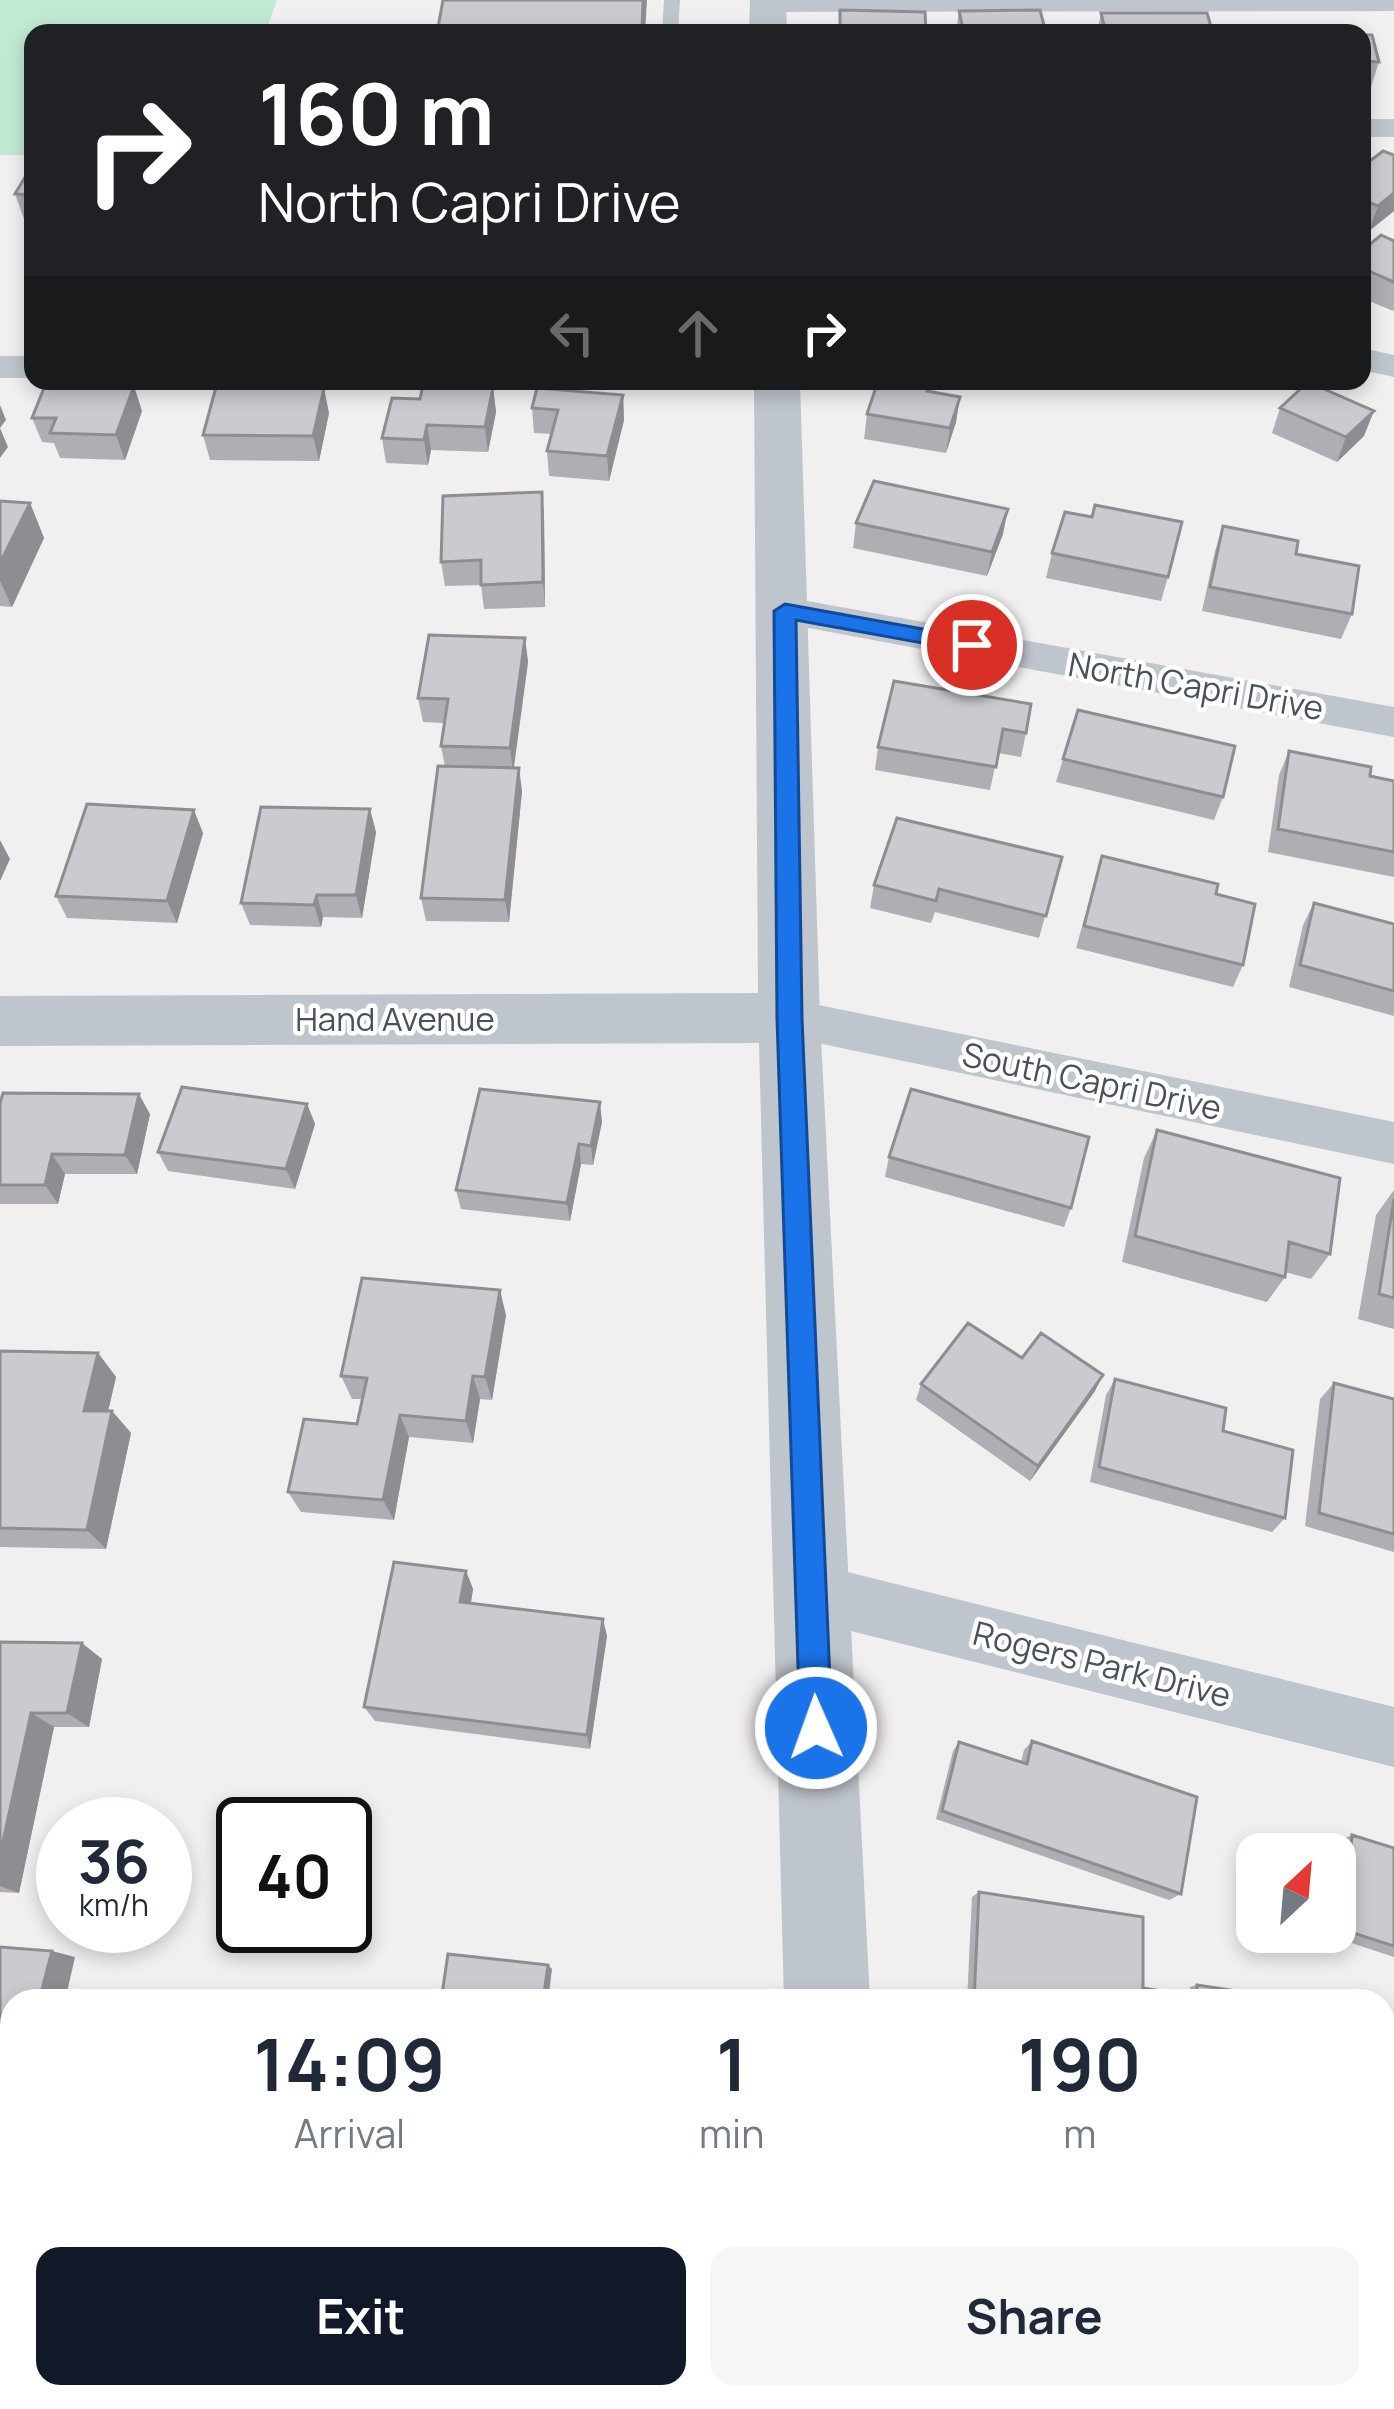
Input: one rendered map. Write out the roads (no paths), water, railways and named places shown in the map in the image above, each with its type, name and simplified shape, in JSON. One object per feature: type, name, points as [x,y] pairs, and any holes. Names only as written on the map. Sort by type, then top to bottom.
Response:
[{"type":"street","points":[[768,12],[1394,2]]},
{"type":"street","points":[[777,390],[790,1018],[827,1989]]},
{"type":"street","name":"North Capri Drive","points":[[785,611],[1394,722]]},
{"type":"street","name":"Hand Avenue","points":[[0,1021],[790,1018]]},
{"type":"street","name":"South Capri Drive","points":[[790,1018],[1394,1143]]},
{"type":"street","name":"Rogers Park Drive","points":[[811,1592],[1394,1737]]}]
